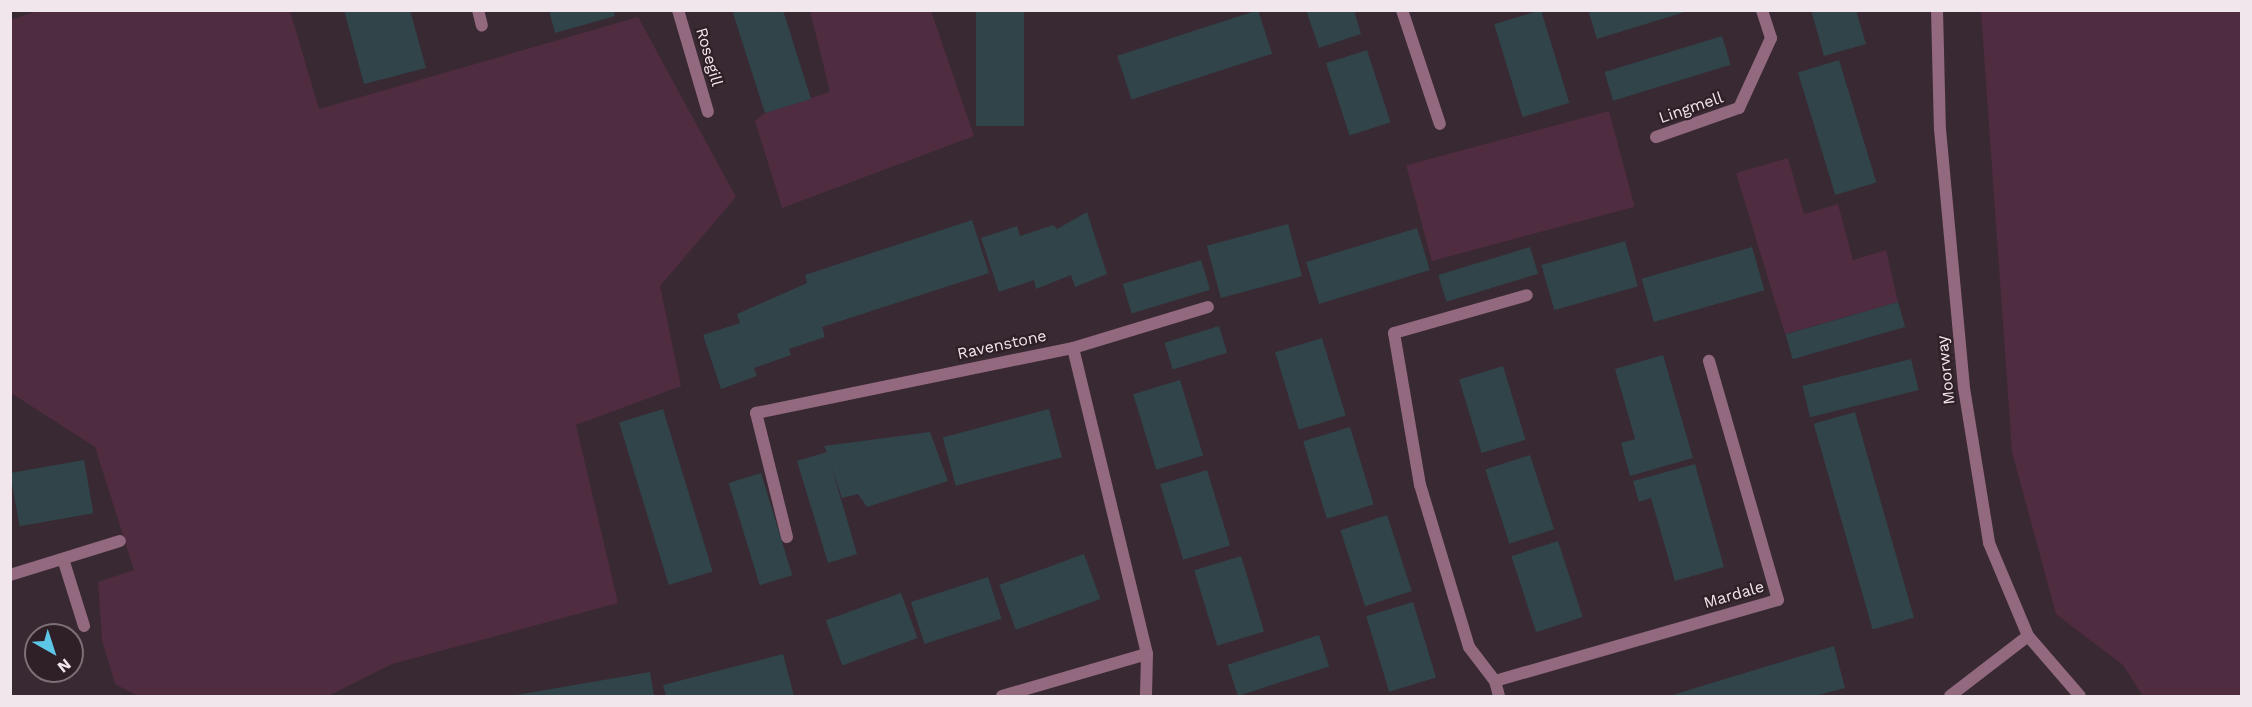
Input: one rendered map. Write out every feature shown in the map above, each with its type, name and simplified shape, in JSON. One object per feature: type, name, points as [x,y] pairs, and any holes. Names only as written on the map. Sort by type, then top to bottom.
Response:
[{"type":"street","points":[[478,10],[482,26]]},
{"type":"street","name":"Rosegill","points":[[678,10],[708,112]]},
{"type":"street","points":[[1402,10],[1440,124]]},
{"type":"street","name":"Lingmell","points":[[1656,137],[1739,108],[1771,39],[1762,10]]},
{"type":"street","name":"Moorway","points":[[1937,10],[1940,129],[1977,480],[1989,543],[2028,636],[2080,696]]},
{"type":"street","points":[[1499,696],[1496,681],[1469,648],[1420,485],[1394,333],[1527,295]]},
{"type":"street","points":[[1073,348],[1208,307]]},
{"type":"street","name":"Ravenstone","points":[[787,537],[756,413],[1073,348],[1147,654],[1146,696]]},
{"type":"street","name":"Mardale","points":[[1496,681],[1778,600],[1709,361]]},
{"type":"street","points":[[10,575],[64,562],[120,541]]},
{"type":"street","points":[[64,562],[83,623]]},
{"type":"street","points":[[1950,696],[2028,636]]},
{"type":"street","points":[[1002,696],[1147,654]]},
{"type":"shaded area","points":[[41,10],[290,11],[319,109],[638,17],[736,197],[660,286],[681,386],[576,425],[618,603],[392,664],[328,696],[138,696],[115,684],[102,640],[98,582],[134,570],[95,447],[11,393],[10,20]]},
{"type":"shaded area","points":[[810,11],[931,11],[974,136],[782,208],[755,121],[765,113],[830,92]]},
{"type":"shaded area","points":[[1981,11],[2241,11],[2241,696],[2143,696],[2123,665],[2056,614],[2012,452]]},
{"type":"shaded area","points":[[1609,111],[1635,207],[1432,261],[1406,165]]},
{"type":"shaded area","points":[[1788,158],[1804,214],[1838,204],[1853,260],[1886,250],[1898,302],[1785,334],[1736,173]]},
{"type":"building","points":[[344,10],[410,10],[426,68],[364,84]]},
{"type":"building","points":[[549,10],[613,10],[615,16],[555,33]]},
{"type":"building","points":[[732,10],[783,10],[811,99],[765,113]]},
{"type":"building","points":[[976,10],[1024,10],[1024,126],[976,126]]},
{"type":"building","points":[[1258,10],[1272,54],[1131,99],[1117,56]]},
{"type":"building","points":[[1306,10],[1354,10],[1361,34],[1319,48]]},
{"type":"building","points":[[1541,10],[1569,103],[1523,117],[1494,24]]},
{"type":"building","points":[[1588,10],[1688,10],[1688,11],[1597,39]]},
{"type":"building","points":[[1811,10],[1856,10],[1866,44],[1824,56]]},
{"type":"building","points":[[1722,36],[1731,65],[1613,101],[1604,72]]},
{"type":"building","points":[[1367,50],[1390,122],[1350,136],[1326,63]]},
{"type":"building","points":[[1839,60],[1876,182],[1835,195],[1798,73]]},
{"type":"building","points":[[1087,212],[1107,274],[1075,287],[1071,275],[1036,289],[1034,280],[999,292],[981,238],[1017,226],[1020,236],[1053,225],[1057,229]]},
{"type":"building","points":[[972,220],[989,273],[822,327],[825,337],[789,349],[791,355],[754,368],[757,376],[721,389],[703,335],[740,323],[737,314],[807,283],[805,275]]},
{"type":"building","points":[[1288,224],[1302,276],[1221,298],[1207,246]]},
{"type":"building","points":[[1417,228],[1430,270],[1319,304],[1306,262]]},
{"type":"building","points":[[1625,241],[1638,286],[1554,310],[1541,265]]},
{"type":"building","points":[[1530,247],[1538,274],[1446,302],[1438,275]]},
{"type":"building","points":[[1752,247],[1764,290],[1654,322],[1641,279]]},
{"type":"building","points":[[1201,260],[1210,290],[1132,314],[1123,284]]},
{"type":"building","points":[[1898,302],[1905,327],[1793,359],[1786,334]]},
{"type":"building","points":[[1219,326],[1227,353],[1173,369],[1164,343]]},
{"type":"building","points":[[1322,338],[1346,415],[1299,430],[1275,352]]},
{"type":"building","points":[[1663,355],[1693,458],[1630,476],[1621,443],[1635,439],[1615,369]]},
{"type":"building","points":[[1911,359],[1919,390],[1810,417],[1802,386]]},
{"type":"building","points":[[1503,366],[1526,440],[1482,453],[1459,379]]},
{"type":"building","points":[[1180,380],[1203,456],[1156,470],[1133,394]]},
{"type":"building","points":[[663,409],[713,572],[669,585],[619,422]]},
{"type":"building","points":[[1049,409],[1062,457],[956,486],[943,437]]},
{"type":"building","points":[[1855,412],[1914,618],[1873,630],[1814,424]]},
{"type":"building","points":[[1350,427],[1374,504],[1327,519],[1303,441]]},
{"type":"building","points":[[930,432],[948,481],[867,507],[858,494],[842,498],[831,465],[857,554],[828,563],[797,461],[827,452],[824,446]]},
{"type":"building","points":[[1530,455],[1554,529],[1509,544],[1485,470]]},
{"type":"building","points":[[84,460],[93,513],[20,526],[10,473]]},
{"type":"building","points":[[1695,464],[1724,567],[1675,581],[1651,498],[1639,502],[1633,481]]},
{"type":"building","points":[[1207,470],[1230,546],[1183,560],[1160,484]]},
{"type":"building","points":[[761,473],[792,575],[760,585],[728,483]]},
{"type":"building","points":[[1387,515],[1412,591],[1365,606],[1340,530]]},
{"type":"building","points":[[1558,541],[1583,617],[1536,632],[1511,556]]},
{"type":"building","points":[[1084,554],[1100,599],[1016,630],[999,585]]},
{"type":"building","points":[[1241,556],[1264,632],[1217,646],[1194,570]]},
{"type":"building","points":[[988,577],[1002,619],[925,644],[911,602]]},
{"type":"building","points":[[901,593],[917,638],[842,665],[826,620]]},
{"type":"building","points":[[1413,602],[1436,678],[1389,692],[1366,616]]},
{"type":"building","points":[[1319,635],[1329,666],[1238,696],[1228,665]]},
{"type":"building","points":[[1834,646],[1845,688],[1815,696],[1669,696]]},
{"type":"building","points":[[783,654],[794,696],[666,696],[663,685]]},
{"type":"building","points":[[650,672],[654,696],[516,696],[516,695]]}]
